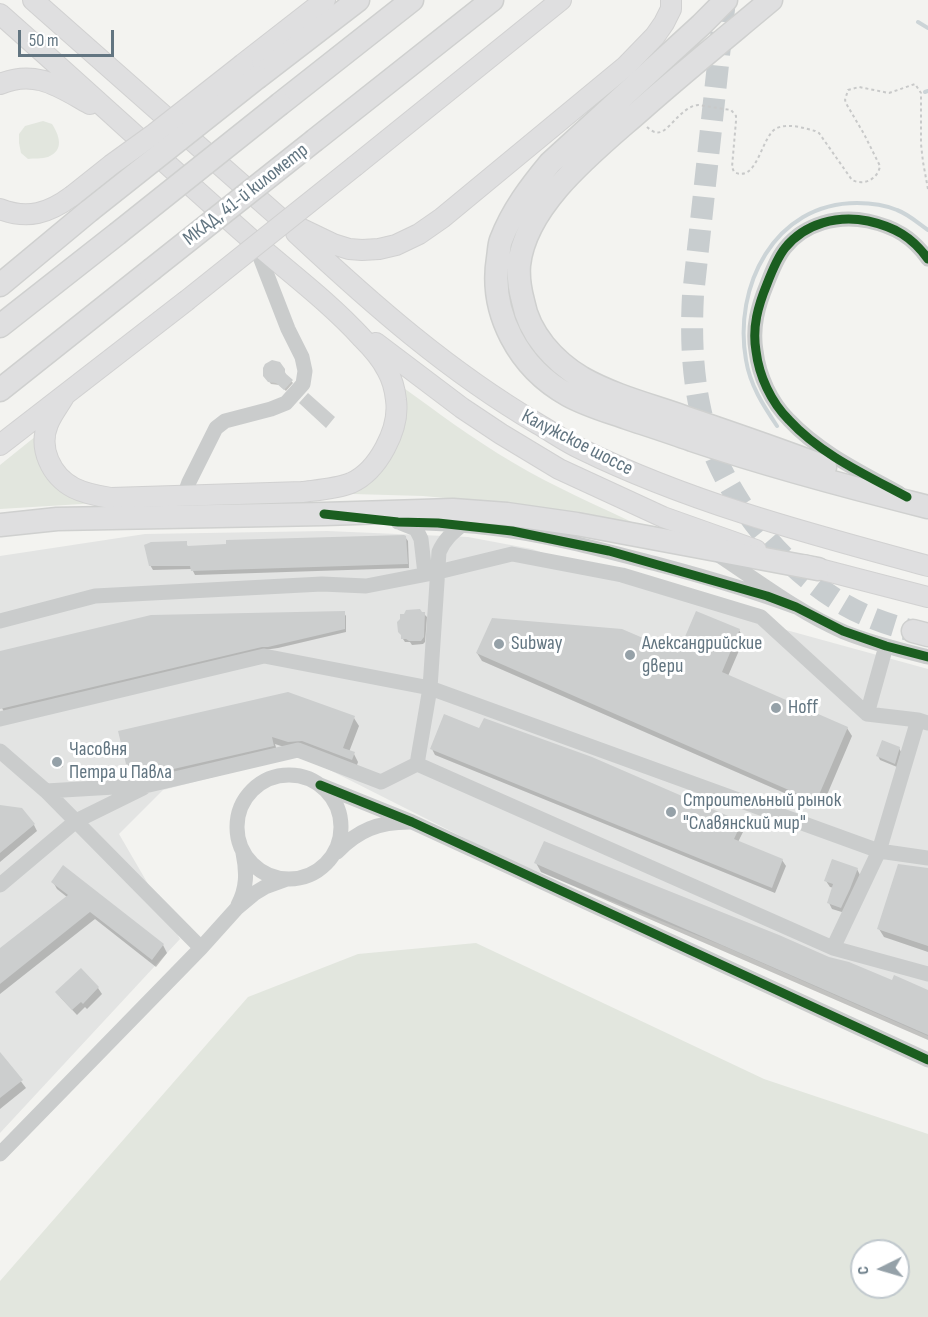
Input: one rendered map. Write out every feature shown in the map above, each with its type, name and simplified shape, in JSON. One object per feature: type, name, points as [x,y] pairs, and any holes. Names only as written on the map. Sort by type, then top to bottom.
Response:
[{"type":"highway","points":[[0,284],[80,204],[250,70],[357,0]]},
{"type":"highway","points":[[0,326],[412,0]]},
{"type":"highway","name":"МКАД, 41-й километр","points":[[0,390],[492,0]]},
{"type":"highway","points":[[726,0],[550,163],[529,189],[512,215],[500,242],[496,271],[498,299],[506,327],[534,370],[568,395],[593,406],[742,457],[827,482],[928,506]]},
{"type":"highway","points":[[768,3],[590,155],[566,178],[549,199],[535,220],[519,265],[524,309],[533,330],[546,348],[581,377],[602,388],[928,506]]},
{"type":"highway","points":[[0,525],[57,519],[453,510],[507,514],[577,524],[818,569]]},
{"type":"main road","points":[[0,209],[19,214],[41,213],[80,204],[111,165],[250,70],[326,0]]},
{"type":"main road","points":[[0,445],[186,301],[561,0]]},
{"type":"main road","points":[[38,4],[281,219],[333,244],[362,250],[396,245],[419,234],[442,218],[626,66],[655,36],[664,23],[671,0]]},
{"type":"main road","points":[[0,14],[253,241],[348,322],[386,368],[397,401],[396,417],[390,438],[381,456],[367,473],[351,483],[302,492],[111,498],[91,495],[72,487],[57,474],[46,456],[44,442],[48,424],[65,395]]},
{"type":"main road","points":[[0,84],[22,78],[43,80],[117,118]]},
{"type":"main road","name":"Калужское шоссе","points":[[281,219],[348,282],[406,332],[474,384],[579,448],[671,489],[740,513],[928,566]]},
{"type":"main road","name":"Калужское шоссе","points":[[348,322],[462,408],[559,469],[663,517],[740,545],[818,569],[928,597]]},
{"type":"main road","points":[[830,539],[928,557]]},
{"type":"street","points":[[907,497],[852,467],[808,439],[788,419],[766,387],[756,352],[755,325],[761,299],[778,257],[796,237],[821,223],[847,219],[894,229],[908,237],[928,259]]},
{"type":"street","points":[[184,496],[216,428],[225,421],[286,403],[303,384],[306,371],[302,357],[288,329],[253,241]]},
{"type":"street","points":[[324,514],[512,531],[609,551],[767,596],[796,607]]},
{"type":"street","points":[[663,517],[796,607],[843,632],[928,657]]},
{"type":"street","points":[[398,522],[416,529],[432,573]]},
{"type":"street","points":[[417,764],[430,688],[432,573],[442,544],[462,525]]},
{"type":"street","points":[[0,621],[95,596],[322,584],[366,586],[512,554],[622,575],[760,617],[867,714],[923,722],[879,851],[833,948]]},
{"type":"street","points":[[867,714],[886,646]]},
{"type":"street","points":[[0,719],[264,656],[430,688],[879,851],[928,858]]},
{"type":"street","points":[[46,791],[149,785],[298,750],[381,782],[417,764]]},
{"type":"street","points":[[3,759],[46,791],[201,948]]},
{"type":"street","points":[[417,764],[833,948],[928,974]]},
{"type":"street","points":[[237,908],[246,884],[238,825],[242,806],[262,783],[271,778],[291,775],[301,777],[412,822],[928,1060]]},
{"type":"street","points":[[0,885],[76,821],[149,785]]},
{"type":"street","points":[[320,785],[333,800],[340,819],[340,839],[331,858]]},
{"type":"street","points":[[0,1154],[201,948],[237,908],[255,893],[287,879],[307,876],[316,871],[344,844],[370,828],[398,822],[412,822]]},
{"type":"street","points":[[241,845],[245,854],[259,869],[277,878],[287,879]]},
{"type":"path","points":[[642,123],[654,132],[661,133],[683,111],[693,105],[731,110],[736,116],[736,121],[731,163],[737,174],[753,167],[769,135],[777,128],[789,126],[815,131],[819,133],[852,180],[860,183],[875,178],[880,166],[847,105],[845,100],[848,90],[859,87],[889,93],[915,84],[921,93],[921,144],[928,189]]},
{"type":"shaded area","points":[[43,121],[52,124],[57,133],[59,146],[48,157],[28,159],[21,153],[19,134],[25,126]]},
{"type":"shaded area","points":[[401,386],[469,435],[512,462],[645,528],[489,502],[423,496],[353,494],[353,490],[371,477]]},
{"type":"shaded area","points":[[36,436],[40,462],[98,503],[0,509],[0,465]]},
{"type":"shaded area","name":"Строительный рынок \"Славянский мир\"","points":[[327,531],[468,537],[532,549],[757,622],[928,669],[928,1036],[721,945],[504,858],[300,755],[163,790],[119,834],[180,939],[0,1133],[0,556],[145,534]]},
{"type":"shaded area","points":[[476,943],[764,1079],[928,1134],[928,1317],[0,1317],[0,1281],[248,997],[358,954]]},
{"type":"building","points":[[272,360],[280,362],[285,373],[293,380],[284,390],[276,383],[268,382],[263,376],[265,364]]},
{"type":"building","points":[[308,393],[335,417],[326,428],[299,403]]},
{"type":"building","points":[[406,536],[408,564],[191,571],[190,566],[149,566],[144,545],[151,542],[187,541],[187,546],[226,544],[226,540]]},
{"type":"building","points":[[420,609],[425,612],[424,637],[421,641],[401,639],[397,622],[400,614],[404,614],[406,610]]},
{"type":"building","points":[[345,611],[345,629],[0,709],[0,651],[151,615]]},
{"type":"building","points":[[696,611],[740,629],[722,672],[848,727],[816,802],[476,653],[492,618],[622,629],[678,653]]},
{"type":"building","points":[[288,692],[355,716],[343,748],[355,752],[352,760],[302,741],[288,742],[272,737],[274,746],[156,773],[126,764],[118,731]]},
{"type":"building","points":[[444,714],[479,728],[484,718],[592,757],[742,822],[734,839],[783,859],[772,888],[430,749]]},
{"type":"building","points":[[882,740],[900,747],[895,764],[876,756]]},
{"type":"building","points":[[0,805],[22,808],[35,824],[0,853]]},
{"type":"building","points":[[544,841],[829,957],[849,962],[892,980],[894,975],[928,990],[928,1035],[534,863]]},
{"type":"building","points":[[832,859],[858,868],[841,908],[827,903],[833,884],[824,881]]},
{"type":"building","points":[[898,864],[928,868],[928,946],[877,929]]},
{"type":"building","points":[[63,865],[164,944],[152,960],[90,912],[0,984],[0,948],[68,895],[51,882]]},
{"type":"building","points":[[81,968],[99,987],[83,1004],[81,1002],[72,1010],[55,992]]},
{"type":"building","points":[[0,1052],[23,1080],[0,1098]]},
{"type":"waterway","points":[[918,22],[928,28]]},
{"type":"waterway","points":[[777,426],[751,378],[746,360],[744,332],[746,305],[754,278],[766,254],[782,233],[803,217],[828,207],[857,203],[892,208],[928,230]]},
{"type":"tunnel","points":[[725,0],[692,309],[695,380],[708,437],[735,494],[753,521],[795,568],[845,605],[878,620],[913,631]]},
{"type":"cycle path","points":[[907,497],[829,454],[801,432],[783,413],[771,397],[760,370],[755,342],[755,325],[764,292],[780,256],[793,239],[812,227],[845,219],[878,223],[909,239],[928,259]]},
{"type":"cycle path","points":[[324,514],[512,531],[609,551],[767,596],[796,607],[843,631],[928,657]]},
{"type":"cycle path","points":[[320,785],[412,822],[928,1060]]},
{"type":"place","name":"Subway","points":[[499,644]]},
{"type":"place","name":"Александрийские двери","points":[[630,655]]},
{"type":"place","name":"Hoff","points":[[776,708]]},
{"type":"place","name":"Часовня Петра и Павла","points":[[57,762]]},
{"type":"place","name":"Строительный рынок \"Славянский мир\"","points":[[671,812]]}]
